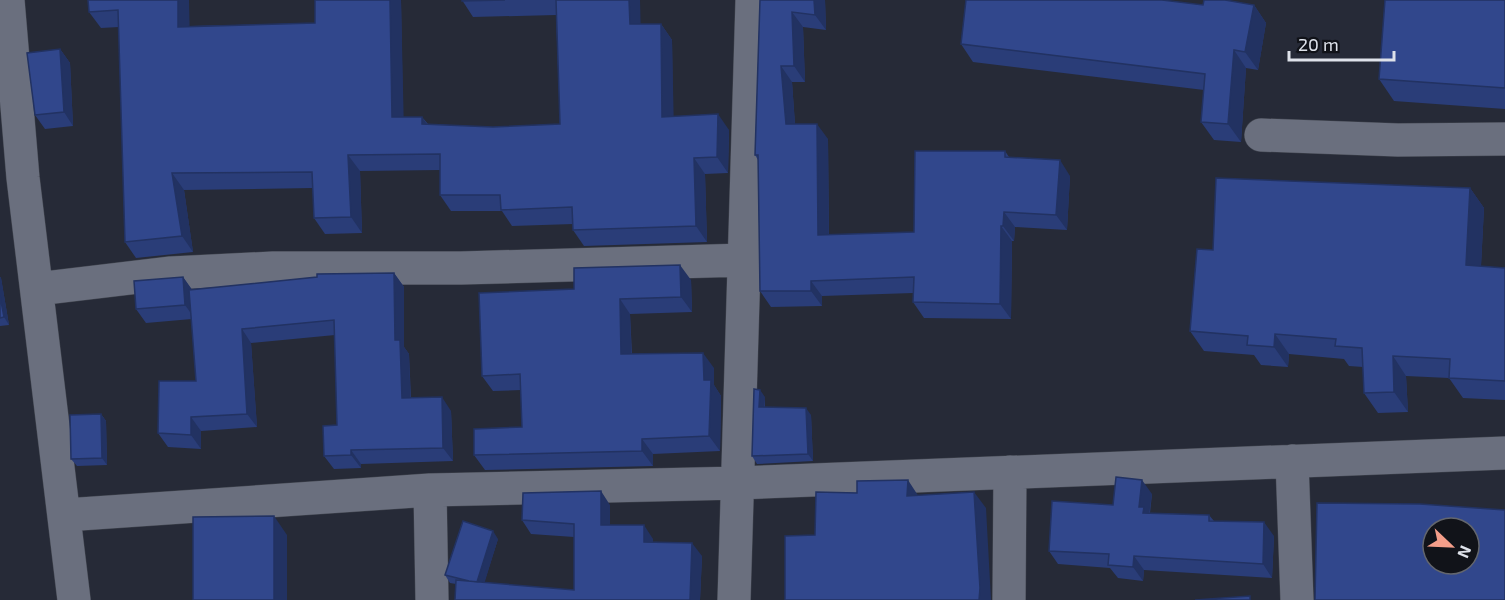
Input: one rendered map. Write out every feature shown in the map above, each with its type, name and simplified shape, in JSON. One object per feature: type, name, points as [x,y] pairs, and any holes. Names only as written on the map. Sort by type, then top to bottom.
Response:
[{"type":"street","points":[[8,0],[23,178],[74,600]]},
{"type":"street","points":[[734,600],[752,0]]},
{"type":"street","points":[[1261,135],[1398,140],[1505,139]]},
{"type":"street","points":[[37,289],[171,273],[262,269],[461,268],[745,260]]},
{"type":"street","points":[[64,515],[430,490],[739,483],[1505,453]]},
{"type":"street","points":[[1292,461],[1297,600]]},
{"type":"street","points":[[1010,472],[1010,600]]},
{"type":"street","points":[[430,490],[432,600]]},
{"type":"building","points":[[88,0],[178,0],[178,27],[315,23],[315,0],[390,0],[392,117],[422,117],[422,124],[493,127],[560,124],[556,0],[629,0],[630,24],[661,24],[662,117],[718,114],[717,157],[694,158],[696,226],[573,230],[572,207],[501,210],[500,195],[440,195],[440,154],[348,155],[351,217],[314,218],[312,172],[172,173],[182,236],[125,242],[118,10],[89,12]]},
{"type":"building","points":[[760,0],[814,0],[815,15],[792,12],[794,66],[781,66],[786,124],[817,124],[818,235],[914,232],[915,151],[1005,151],[1005,157],[1060,160],[1056,215],[1004,212],[1003,226],[1001,226],[1000,304],[913,302],[914,277],[811,281],[811,291],[760,291],[758,155],[755,155]]},
{"type":"building","points":[[966,0],[1162,0],[1203,5],[1204,0],[1225,0],[1254,5],[1245,52],[1234,50],[1228,124],[1201,122],[1205,74],[961,44]]},
{"type":"building","points":[[1385,0],[1505,0],[1505,88],[1379,79]]},
{"type":"building","points":[[60,49],[64,112],[35,115],[27,53]]},
{"type":"building","points":[[1216,178],[1470,188],[1466,265],[1505,268],[1505,381],[1449,378],[1450,359],[1393,356],[1394,392],[1364,393],[1362,348],[1335,346],[1336,339],[1275,334],[1274,347],[1247,345],[1248,336],[1190,331],[1197,249],[1213,250]]},
{"type":"building","points":[[680,265],[681,297],[620,299],[621,354],[703,353],[704,380],[711,380],[709,436],[642,439],[642,451],[474,455],[474,429],[522,427],[520,374],[482,376],[479,293],[574,289],[574,268]]},
{"type":"building","points":[[394,273],[395,340],[400,340],[402,398],[442,397],[443,448],[351,450],[351,455],[324,456],[323,426],[337,425],[334,320],[242,329],[247,414],[191,417],[191,435],[158,433],[159,381],[196,381],[189,290],[317,277],[317,274]]},
{"type":"building","points":[[183,277],[185,305],[136,309],[134,281]]},
{"type":"building","points":[[0,296],[4,317],[0,318]]},
{"type":"building","points":[[754,389],[760,390],[759,407],[806,408],[808,454],[752,456]]},
{"type":"building","points":[[101,414],[102,458],[71,459],[70,415]]},
{"type":"building","points":[[1116,477],[1142,480],[1139,507],[1144,507],[1143,513],[1209,515],[1209,521],[1264,522],[1263,564],[1134,556],[1133,567],[1108,565],[1109,554],[1049,551],[1052,501],[1113,505]]},
{"type":"building","points":[[908,480],[907,496],[974,492],[979,600],[785,600],[785,536],[815,535],[816,492],[857,493],[857,481]]},
{"type":"building","points":[[601,491],[601,525],[644,525],[644,542],[692,543],[690,600],[455,600],[456,580],[574,590],[574,524],[522,520],[523,493]]},
{"type":"building","points":[[1317,503],[1420,504],[1505,510],[1505,600],[1315,600]]},
{"type":"building","points":[[274,516],[274,600],[193,600],[193,517]]},
{"type":"building","points":[[463,521],[493,531],[477,582],[445,575]]},
{"type":"building","points":[[1250,596],[1250,600],[1195,600]]}]
